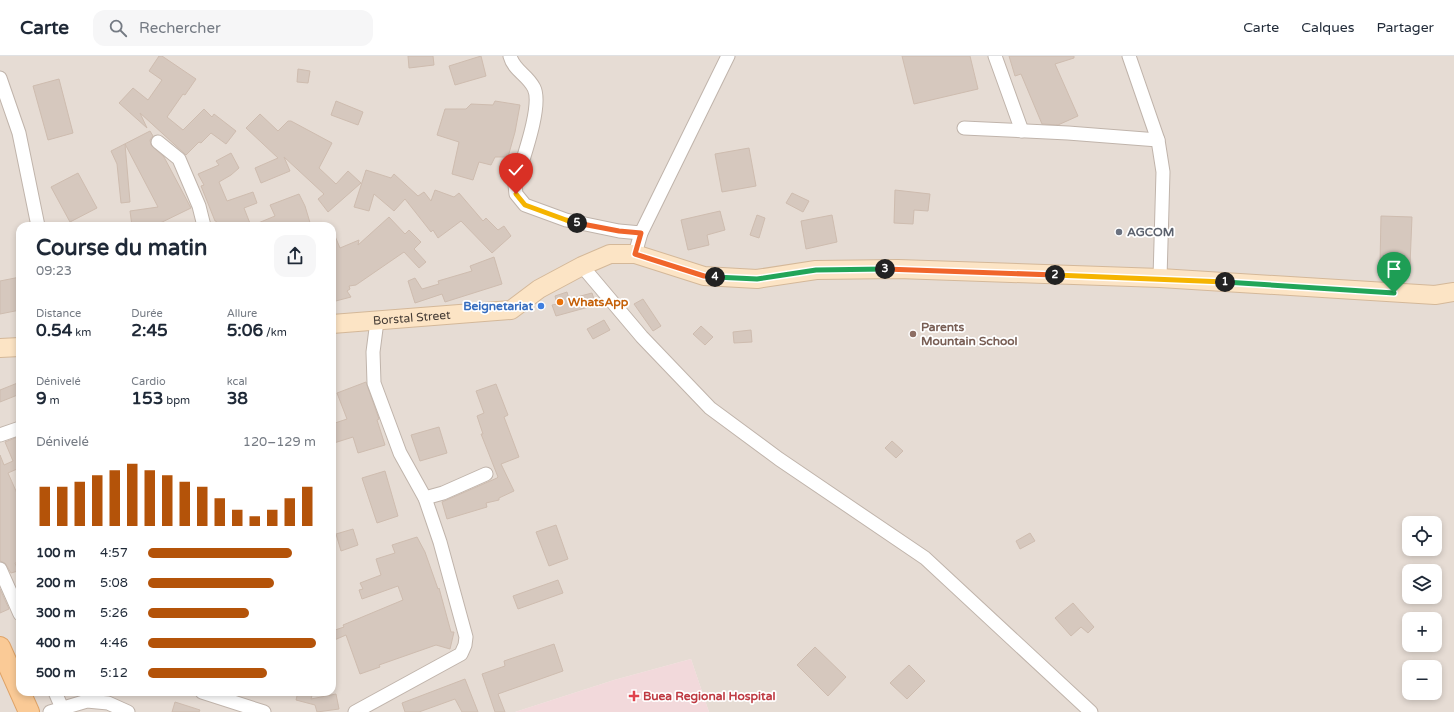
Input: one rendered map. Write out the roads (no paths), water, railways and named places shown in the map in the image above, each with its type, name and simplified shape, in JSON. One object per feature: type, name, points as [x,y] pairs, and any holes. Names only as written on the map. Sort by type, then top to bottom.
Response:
[{"type":"main road","points":[[0,647],[16,683]]},
{"type":"main road","points":[[22,696],[29,712]]},
{"type":"street","points":[[510,56],[512,64],[529,79],[535,90],[537,105],[532,128],[515,185],[516,194],[525,205],[566,220],[619,231],[641,233]]},
{"type":"street","points":[[635,254],[641,233],[728,56]]},
{"type":"street","points":[[995,56],[1022,131]]},
{"type":"street","points":[[1130,56],[1158,140],[1163,172],[1160,278]]},
{"type":"street","points":[[0,78],[19,133],[37,222]]},
{"type":"street","points":[[964,128],[1158,140]]},
{"type":"street","points":[[158,142],[179,159],[199,206],[203,222]]},
{"type":"street","name":"Borstal Street","points":[[336,324],[377,322],[511,310],[539,289],[582,266],[610,254],[635,254],[704,276],[757,279],[816,270],[898,269],[1160,278],[1435,295],[1454,292]]},
{"type":"street","points":[[582,266],[642,337],[710,408],[779,459],[925,558],[1091,712]]},
{"type":"street","points":[[355,712],[461,654],[465,645],[466,637],[440,542],[425,498],[400,452],[374,382],[373,352],[377,322]]},
{"type":"street","points":[[0,348],[16,347]]},
{"type":"street","points":[[0,435],[16,429]]},
{"type":"street","points":[[425,498],[443,493],[486,474]]},
{"type":"street","points":[[0,569],[16,605]]},
{"type":"street","points":[[55,696],[56,710],[87,701],[108,703],[128,712]]},
{"type":"street","points":[[214,696],[264,712]]},
{"type":"place","name":"AGCOM","points":[[1119,232]]},
{"type":"place","name":"WhatsApp","points":[[560,302]]},
{"type":"place","name":"Beignetariat","points":[[541,306]]},
{"type":"place","name":"Parents Mountain School","points":[[913,334]]},
{"type":"place","name":"Buea Regional Hospital","points":[[634,696]]}]
